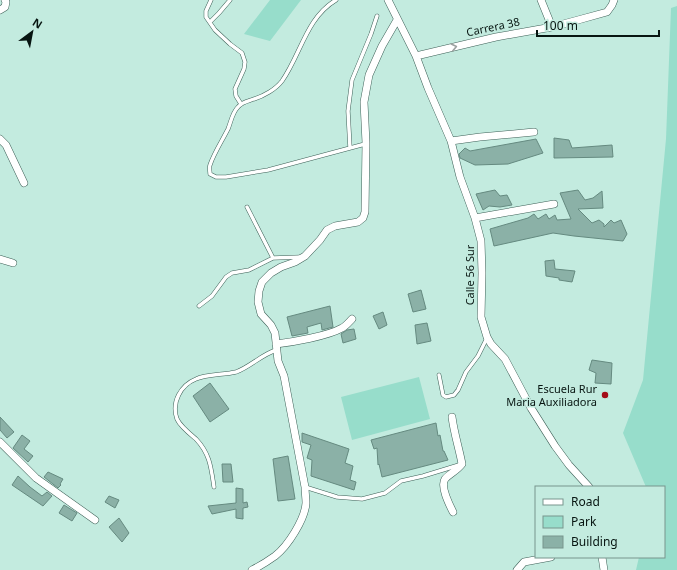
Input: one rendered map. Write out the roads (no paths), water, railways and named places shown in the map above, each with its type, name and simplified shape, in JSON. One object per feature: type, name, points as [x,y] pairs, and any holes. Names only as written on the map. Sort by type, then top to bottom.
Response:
[{"type":"street","points":[[0,10],[5,7],[6,2],[4,0]]},
{"type":"street","name":"Calle 56 Sur","points":[[388,0],[416,56],[451,141],[460,177],[475,218],[481,241],[481,317],[487,337],[491,344],[505,359],[531,408],[555,446],[569,465],[588,486]]},
{"type":"street","points":[[541,0],[552,27]]},
{"type":"street","name":"Carrera 38","points":[[416,56],[578,20],[606,12],[614,0]]},
{"type":"street","points":[[252,570],[276,555],[286,545],[301,519],[306,504],[305,487],[284,376],[278,361],[275,333],[271,325],[261,314],[258,302],[259,291],[262,282],[271,273],[305,256],[327,230],[335,226],[358,222],[363,218],[365,212],[366,143],[364,102],[369,75],[382,46],[397,20]]},
{"type":"street","points":[[451,141],[534,132]]},
{"type":"street","points":[[0,139],[6,145],[24,183]]},
{"type":"street","points":[[475,218],[554,204]]},
{"type":"street","points":[[0,259],[14,263]]},
{"type":"street","points":[[276,347],[286,343],[326,334],[342,328],[352,320]]},
{"type":"street","points":[[452,417],[462,464],[446,478],[443,487],[448,503],[453,512]]},
{"type":"street","points":[[0,442],[36,478],[95,520]]},
{"type":"street","points":[[517,570],[524,562],[546,558]]},
{"type":"street","points":[[602,558],[604,570]]},
{"type":"lane","points":[[211,0],[206,11],[206,17],[215,30],[242,53],[245,62],[244,69],[235,89],[236,96],[241,104]]},
{"type":"lane","points":[[210,22],[230,0]]},
{"type":"lane","points":[[336,0],[322,12],[310,27],[293,62],[281,82],[271,91],[241,104],[238,107],[233,114],[229,127],[209,166],[210,174],[216,177],[226,177],[268,170],[366,143]]},
{"type":"lane","points":[[350,148],[348,110],[352,80],[377,16]]},
{"type":"lane","points":[[246,207],[273,258]]},
{"type":"lane","points":[[199,306],[212,296],[226,277],[232,273],[249,270],[273,258],[305,256]]},
{"type":"lane","points":[[439,375],[443,395],[446,397],[454,395],[466,372],[478,356],[487,337]]},
{"type":"lane","points":[[214,487],[211,466],[206,452],[177,419],[175,408],[177,397],[185,386],[196,378],[236,372],[248,366],[276,347]]},
{"type":"lane","points":[[305,487],[337,497],[362,499],[385,493],[402,481],[462,464]]},
{"type":"place","name":"Escuela Rur Maria Auxiliadora","points":[[605,395]]}]
